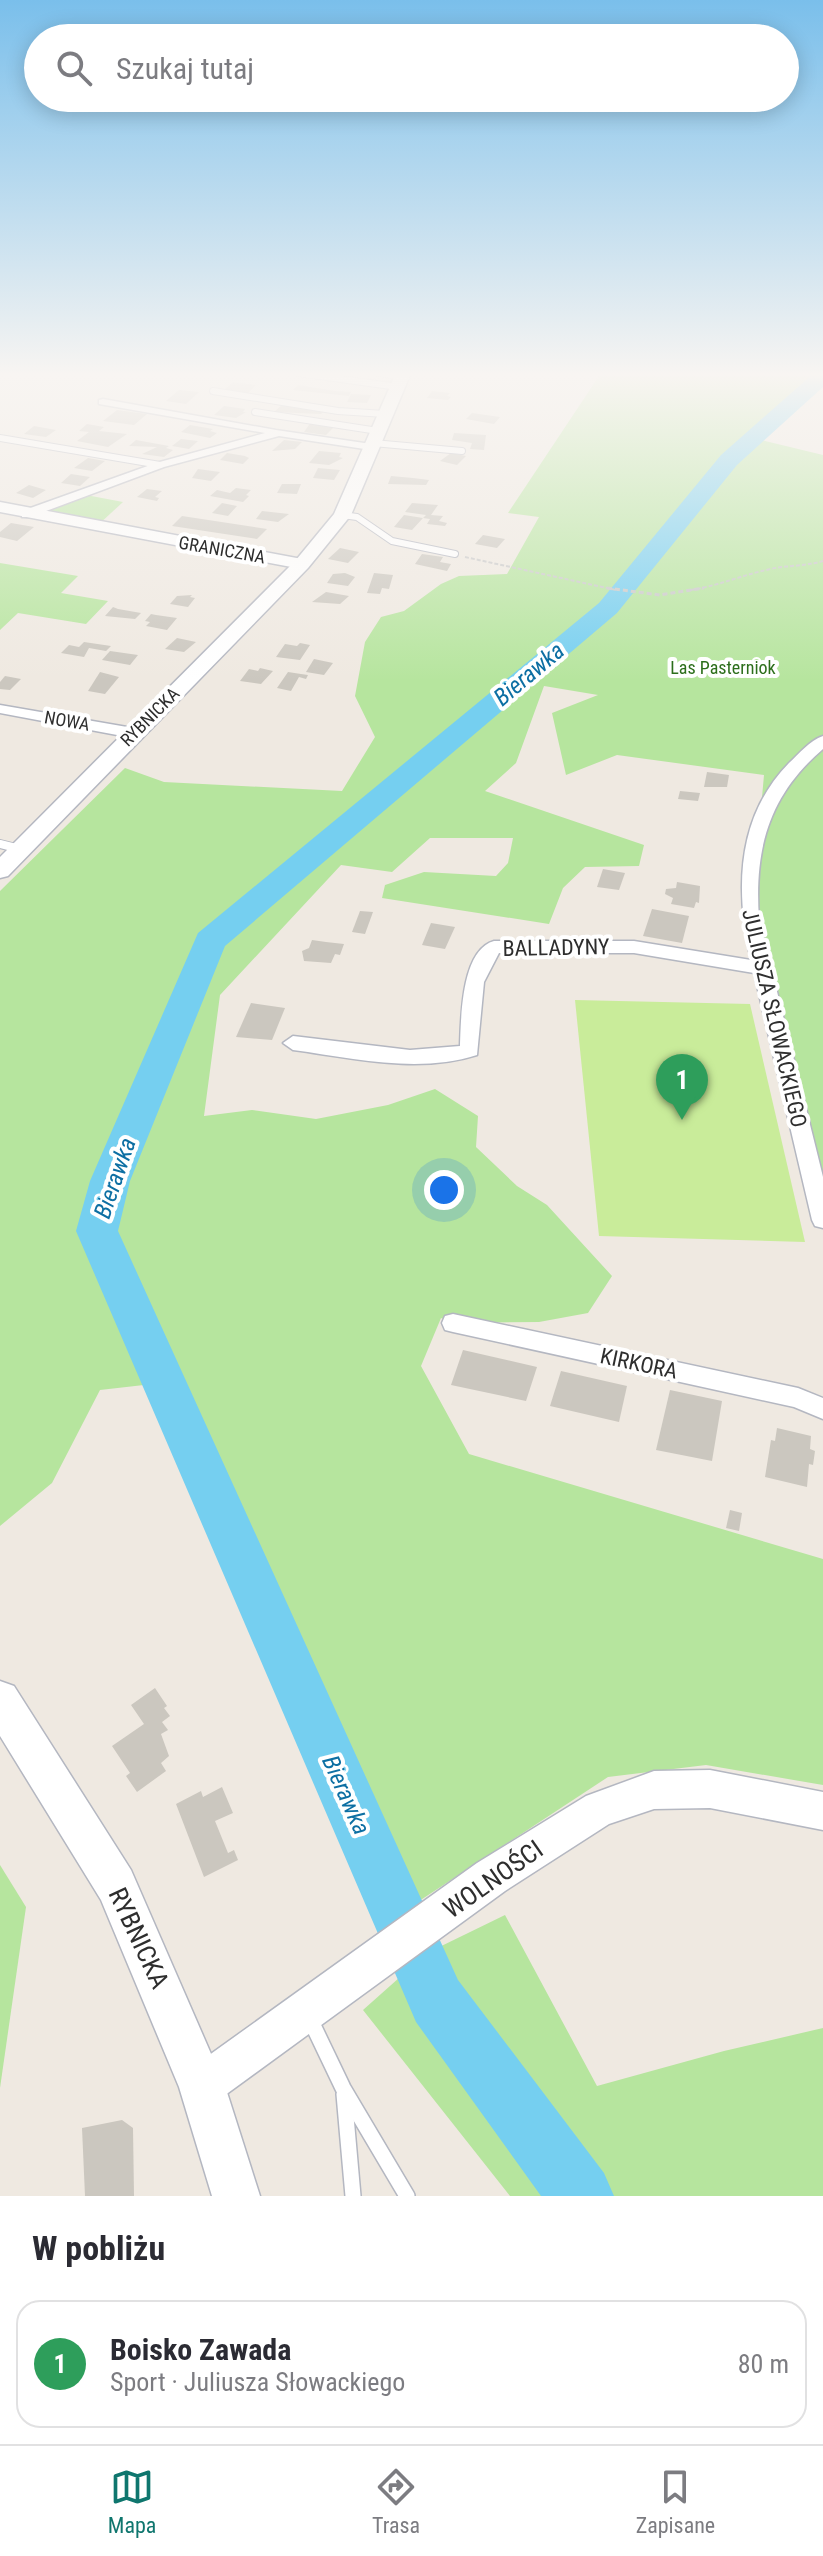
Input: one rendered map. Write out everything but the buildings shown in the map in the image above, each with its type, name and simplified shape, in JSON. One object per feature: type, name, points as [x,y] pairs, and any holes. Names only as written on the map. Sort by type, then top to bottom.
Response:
[{"type":"main road","name":"RYBNICKA","points":[[0,871],[10,847],[133,733],[302,564],[342,515],[359,475]]},
{"type":"main road","name":"RYBNICKA","points":[[0,1700],[116,1885],[202,2086],[236,2196]]},
{"type":"street","points":[[26,514],[131,475]]},
{"type":"street","name":"GRANICZNA","points":[[0,507],[302,564]]},
{"type":"street","name":"NOWA","points":[[0,709],[133,733]]},
{"type":"street","name":"JULIUSZA SŁOWACKIEGO","points":[[823,741],[800,761],[780,785],[755,849],[747,892],[750,919],[823,1220]]},
{"type":"street","name":"BALLADYNY","points":[[293,1043],[433,1058],[460,1056],[470,1050],[474,980],[481,960],[494,947],[634,947],[762,968]]},
{"type":"street","name":"KIRKORA","points":[[453,1323],[798,1398],[823,1409]]},
{"type":"street","name":"WOLNOŚCI","points":[[202,2086],[491,1877],[599,1809],[654,1790],[710,1789],[823,1811]]},
{"type":"lane","points":[[342,515],[357,517],[392,541],[455,554]]},
{"type":"lane","points":[[306,2011],[343,2088],[407,2196]]},
{"type":"lane","points":[[343,2088],[353,2196]]},
{"type":"path","points":[[455,554],[625,592],[660,595],[690,591],[769,569],[800,568],[823,561]]},
{"type":"green space","name":"Las Pasterniok","points":[[533,475],[712,475],[672,518],[693,508],[723,475],[823,475],[823,1185],[753,898],[764,775],[617,755],[566,775],[552,713],[598,695],[544,686],[516,763],[485,791],[644,845],[639,866],[585,867],[563,888],[549,924],[382,898],[385,885],[424,872],[496,876],[508,863],[513,838],[430,838],[392,872],[341,865],[220,995],[204,1116],[252,1110],[316,1119],[388,1105],[435,1089],[478,1116],[476,1147],[517,1186],[547,1205],[612,1276],[588,1313],[539,1322],[453,1323],[441,1318],[421,1366],[469,1454],[823,1559],[823,1785],[706,1765],[608,1777],[410,1907],[179,1381],[100,1390],[52,1483],[0,1526],[0,891],[125,768],[164,782],[342,791],[375,737],[355,696],[365,642],[381,617],[404,611],[441,584],[459,576],[507,574],[539,517],[508,513]]},
{"type":"green space","points":[[86,495],[123,502],[98,525],[47,510]]},
{"type":"green space","points":[[0,563],[78,576],[61,593],[108,601],[86,624],[18,613],[0,630]]},
{"type":"green space","points":[[575,1000],[750,1004],[805,1242],[599,1236]]},
{"type":"green space","points":[[0,1865],[26,1907],[0,2088]]},
{"type":"green space","points":[[505,1915],[597,2086],[823,2028],[823,2196],[510,2196],[363,2010],[427,1953]]},
{"type":"waterway","name":"Bierawka","points":[[581,2196],[437,2001],[97,1231],[110,1181],[210,941],[608,608],[716,475]]},
{"type":"place","name":"Boisko Zawada","points":[[682,1120]]}]
